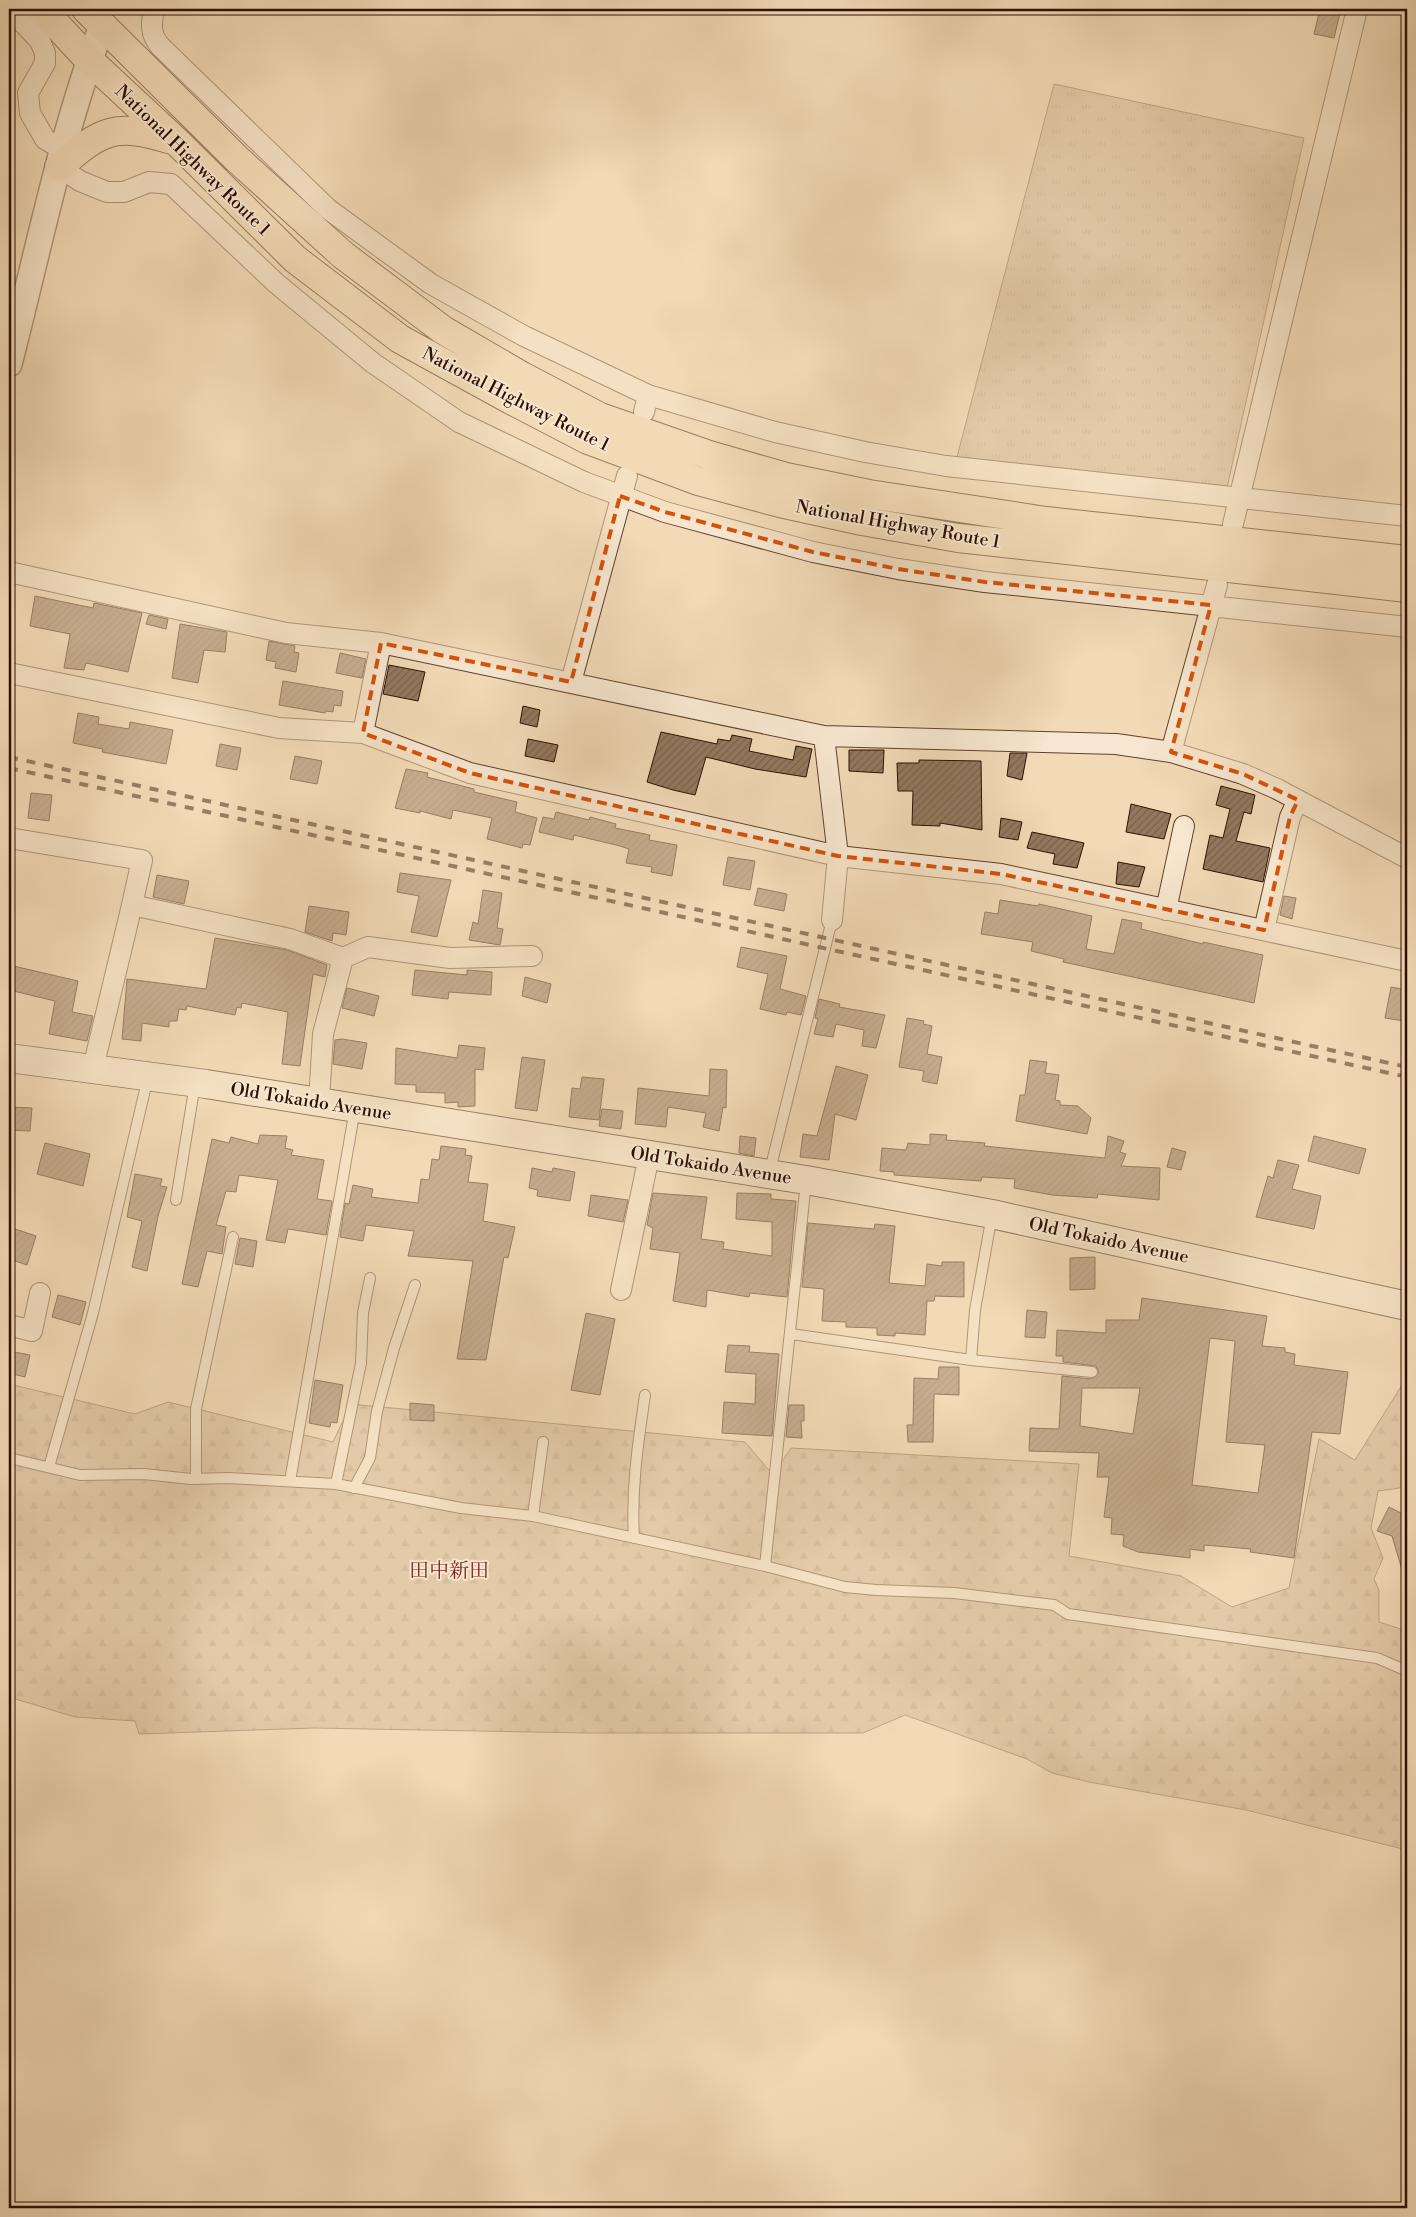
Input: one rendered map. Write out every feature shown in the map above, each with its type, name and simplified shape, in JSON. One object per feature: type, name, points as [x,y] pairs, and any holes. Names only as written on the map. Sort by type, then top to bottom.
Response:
[{"type":"highway","name":"National Highway Route 1","points":[[42,9],[89,60],[176,141],[295,259],[400,339],[588,440],[698,481],[780,503],[958,538],[1104,556],[1407,588]]},
{"type":"highway","name":"National Highway Route 1","points":[[98,14],[237,159],[343,255],[443,330],[522,376],[600,417],[709,455],[786,477],[869,494],[1046,521],[1407,560]]},
{"type":"highway","points":[[61,158],[88,141],[111,131],[139,130],[176,141]]},
{"type":"main road","name":"Old Tokaido Avenue","points":[[9,1058],[195,1083],[806,1180],[992,1214],[1407,1306]]},
{"type":"street","points":[[10,9],[40,41],[45,54],[44,63],[28,93],[30,113],[44,139],[80,181],[107,192],[124,192],[150,182],[171,184],[277,284],[373,363],[459,422],[584,482],[665,512],[813,552],[898,569],[985,582],[1407,627]]},
{"type":"street","points":[[154,9],[151,22],[153,37],[160,46],[328,209],[431,284],[646,403],[865,452],[946,466],[1407,516]]},
{"type":"street","points":[[1233,524],[1237,498],[1358,9]]},
{"type":"street","points":[[9,364],[61,158],[89,60],[98,14]]},
{"type":"street","points":[[571,682],[620,496],[627,476]]},
{"type":"street","points":[[9,572],[286,633],[381,643],[824,736],[1116,744],[1171,752],[1242,774],[1298,800],[1407,858]]},
{"type":"street","points":[[1171,752],[1217,585]]},
{"type":"street","points":[[363,733],[381,643]]},
{"type":"street","points":[[9,673],[279,728],[363,733],[470,773],[838,856],[1001,874],[1407,961]]},
{"type":"street","points":[[824,736],[838,856],[832,920]]},
{"type":"street","points":[[1264,930],[1290,817],[1298,800]]},
{"type":"street","points":[[1166,910],[1184,826]]},
{"type":"street","points":[[9,838],[142,860],[93,1068]]},
{"type":"street","points":[[132,905],[290,939],[343,958],[368,947],[450,958],[532,956]]},
{"type":"street","points":[[319,1102],[323,1034],[343,958]]},
{"type":"street","points":[[621,1290],[649,1156]]},
{"type":"street","points":[[9,1325],[32,1331],[40,1293]]},
{"type":"lane","points":[[769,1175],[832,920]]},
{"type":"lane","points":[[49,1467],[93,1312],[148,1076]]},
{"type":"lane","points":[[176,1200],[195,1083]]},
{"type":"lane","points":[[290,1481],[355,1108]]},
{"type":"lane","points":[[765,1566],[806,1180]]},
{"type":"lane","points":[[971,1360],[975,1310],[992,1214]]},
{"type":"lane","points":[[196,1479],[196,1409],[233,1237]]},
{"type":"lane","points":[[336,1484],[361,1363],[363,1313],[370,1278]]},
{"type":"lane","points":[[354,1488],[370,1458],[382,1393],[394,1348],[415,1285]]},
{"type":"lane","points":[[791,1334],[971,1360],[1092,1372]]},
{"type":"lane","points":[[634,1538],[632,1508],[634,1466],[646,1395]]},
{"type":"lane","points":[[533,1516],[543,1442]]},
{"type":"lane","points":[[9,1458],[80,1474],[144,1474],[196,1479],[336,1484],[461,1508],[533,1516],[765,1566],[845,1587],[954,1593],[1054,1605],[1068,1614],[1377,1658],[1407,1671]]},
{"type":"highlighted area","points":[[620,496],[665,512],[813,552],[898,569],[985,582],[1211,605],[1171,752],[1243,774],[1298,800],[1290,817],[1264,930],[1001,874],[838,856],[470,773],[363,733],[381,643],[571,682]]},
{"type":"green space","points":[[1054,84],[1304,138],[1227,488],[956,461]]},
{"type":"green space","points":[[1407,1377],[1407,1487],[1378,1491],[1371,1528],[1383,1558],[1374,1579],[1379,1590],[1379,1622],[1407,1631],[1407,1850],[1246,1810],[1089,1782],[1052,1773],[1027,1759],[905,1715],[863,1733],[586,1733],[314,1728],[139,1734],[135,1721],[75,1717],[9,1697],[9,1384],[135,1414],[168,1402],[333,1442],[351,1404],[745,1442],[773,1475],[791,1448],[1079,1464],[1069,1556],[1181,1576],[1232,1607],[1289,1588],[1319,1439],[1355,1460]]},
{"type":"building","points":[[1320,9],[1341,9],[1334,38],[1314,34]]},
{"type":"building","points":[[35,596],[93,608],[94,603],[142,613],[128,672],[86,663],[84,670],[64,668],[70,634],[30,626]]},
{"type":"building","points":[[149,615],[168,619],[166,629],[146,624]]},
{"type":"building","points":[[180,624],[227,632],[225,652],[204,650],[198,683],[172,678]]},
{"type":"building","points":[[269,641],[295,646],[294,652],[299,653],[296,672],[275,668],[276,662],[266,660]]},
{"type":"building","points":[[340,653],[366,659],[362,678],[336,673]]},
{"type":"building","points":[[389,665],[425,672],[418,701],[383,694]]},
{"type":"building","points":[[283,681],[343,691],[341,706],[334,705],[333,712],[326,711],[325,713],[279,705]]},
{"type":"building","points":[[523,706],[540,710],[537,727],[520,723]]},
{"type":"building","points":[[78,713],[99,717],[98,724],[129,729],[130,722],[173,730],[166,764],[102,752],[103,749],[73,743]]},
{"type":"building","points":[[661,732],[717,744],[718,739],[730,741],[732,735],[752,739],[749,751],[793,760],[796,746],[812,749],[806,777],[755,769],[706,757],[695,795],[647,782]]},
{"type":"building","points":[[528,739],[558,745],[554,762],[525,756]]},
{"type":"building","points":[[220,744],[241,748],[237,770],[216,766]]},
{"type":"building","points":[[849,750],[884,750],[883,773],[849,771]]},
{"type":"building","points":[[1010,753],[1027,753],[1022,780],[1007,776]]},
{"type":"building","points":[[295,756],[322,761],[317,784],[290,779]]},
{"type":"building","points":[[919,760],[981,761],[982,830],[940,823],[940,826],[912,825],[913,791],[898,791],[897,763],[919,763]]},
{"type":"building","points":[[406,769],[428,773],[427,777],[474,789],[474,792],[517,802],[515,812],[537,818],[530,845],[523,844],[522,848],[487,839],[492,818],[453,810],[451,819],[420,811],[420,813],[395,808]]},
{"type":"building","points":[[1221,786],[1255,795],[1251,814],[1244,812],[1236,841],[1270,848],[1263,882],[1203,869],[1210,835],[1223,838],[1230,809],[1216,805]]},
{"type":"building","points":[[31,793],[52,795],[49,821],[28,818]]},
{"type":"building","points":[[1131,804],[1171,814],[1164,839],[1126,832]]},
{"type":"building","points":[[556,812],[589,820],[590,817],[616,824],[615,828],[650,835],[649,840],[677,845],[672,876],[651,872],[652,867],[626,863],[629,849],[620,846],[574,835],[573,840],[539,832],[543,817],[554,819]]},
{"type":"building","points":[[1001,818],[1022,822],[1018,840],[999,837]]},
{"type":"building","points":[[1032,832],[1084,843],[1077,868],[1053,864],[1055,854],[1027,848]]},
{"type":"building","points":[[728,857],[755,861],[750,890],[723,885]]},
{"type":"building","points":[[1118,862],[1145,867],[1139,887],[1116,884]]},
{"type":"building","points":[[400,873],[451,880],[437,937],[411,932],[419,896],[397,892]]},
{"type":"building","points":[[157,875],[189,881],[184,904],[153,897]]},
{"type":"building","points":[[758,888],[787,894],[784,911],[754,905]]},
{"type":"building","points":[[483,890],[502,893],[497,928],[503,929],[500,945],[469,940],[473,922],[478,924]]},
{"type":"building","points":[[1284,896],[1296,898],[1292,919],[1280,915]]},
{"type":"building","points":[[1000,900],[1038,906],[1039,904],[1092,916],[1086,949],[1114,954],[1122,919],[1142,923],[1141,929],[1203,944],[1203,942],[1263,955],[1254,1003],[1063,962],[1064,959],[1031,951],[1033,942],[981,934],[985,912],[998,914]]},
{"type":"building","points":[[309,906],[349,912],[346,935],[333,933],[332,941],[305,932]]},
{"type":"building","points":[[215,938],[287,950],[327,965],[325,977],[313,974],[300,1066],[282,1064],[288,1012],[242,1003],[241,1008],[237,1007],[235,1015],[187,1006],[186,1010],[179,1009],[177,1021],[169,1021],[169,1027],[142,1023],[141,1041],[122,1039],[127,979],[206,989]]},
{"type":"building","points":[[741,947],[787,956],[780,989],[806,996],[801,1015],[787,1012],[786,1015],[760,1009],[768,974],[737,967]]},
{"type":"building","points":[[9,965],[78,981],[72,1012],[93,1016],[87,1041],[49,1034],[55,1001],[9,990]]},
{"type":"building","points":[[415,970],[467,975],[467,970],[492,972],[491,995],[449,992],[448,999],[412,995]]},
{"type":"building","points":[[525,977],[551,984],[547,1003],[522,996]]},
{"type":"building","points":[[1391,987],[1407,990],[1404,1021],[1385,1018]]},
{"type":"building","points":[[347,988],[379,996],[374,1016],[342,1008]]},
{"type":"building","points":[[819,999],[840,1004],[839,1007],[885,1015],[876,1048],[862,1046],[864,1030],[836,1024],[833,1037],[814,1034],[818,1019],[815,1018]]},
{"type":"building","points":[[907,1018],[924,1021],[923,1024],[932,1026],[927,1054],[942,1057],[937,1084],[922,1081],[924,1071],[899,1067]]},
{"type":"building","points":[[342,1039],[367,1043],[362,1069],[333,1064],[335,1040]]},
{"type":"building","points":[[459,1045],[485,1048],[483,1070],[475,1069],[475,1106],[458,1107],[458,1102],[445,1103],[445,1093],[416,1092],[416,1085],[395,1084],[396,1048],[457,1058]]},
{"type":"building","points":[[522,1057],[545,1060],[537,1111],[515,1108]]},
{"type":"building","points":[[1030,1060],[1047,1062],[1045,1073],[1059,1075],[1055,1100],[1060,1101],[1060,1105],[1078,1106],[1091,1118],[1087,1134],[1016,1121],[1020,1095],[1025,1095]]},
{"type":"building","points":[[836,1066],[868,1075],[856,1120],[835,1114],[829,1160],[800,1157],[803,1134],[817,1136]]},
{"type":"building","points":[[710,1069],[727,1070],[726,1108],[723,1107],[719,1131],[703,1127],[706,1113],[668,1107],[666,1127],[635,1124],[638,1088],[709,1096]]},
{"type":"building","points":[[582,1077],[604,1079],[599,1120],[569,1117],[572,1088],[580,1089]]},
{"type":"building","points":[[9,1107],[32,1108],[30,1131],[9,1130]]},
{"type":"building","points":[[602,1109],[623,1111],[621,1129],[599,1126]]},
{"type":"building","points":[[930,1134],[947,1135],[946,1140],[985,1143],[984,1146],[1105,1158],[1108,1136],[1124,1141],[1120,1152],[1126,1154],[1121,1166],[1160,1168],[1159,1200],[1098,1194],[1097,1198],[1052,1195],[1014,1188],[1015,1179],[982,1177],[981,1181],[894,1175],[894,1172],[880,1171],[882,1148],[906,1150],[908,1143],[930,1145]]},
{"type":"building","points":[[260,1135],[287,1136],[285,1148],[293,1150],[291,1155],[324,1160],[317,1199],[332,1201],[326,1235],[288,1229],[285,1243],[266,1240],[278,1180],[239,1175],[236,1192],[226,1191],[216,1225],[226,1227],[222,1254],[207,1251],[198,1287],[182,1284],[212,1139],[229,1143],[231,1137],[258,1144]]},
{"type":"building","points":[[740,1136],[756,1138],[754,1156],[739,1153]]},
{"type":"building","points":[[1314,1136],[1366,1149],[1359,1174],[1308,1161]]},
{"type":"building","points":[[45,1143],[90,1154],[83,1186],[37,1174]]},
{"type":"building","points":[[441,1146],[466,1149],[465,1155],[472,1156],[468,1182],[488,1184],[483,1221],[515,1227],[508,1258],[504,1257],[486,1360],[457,1359],[473,1261],[408,1256],[414,1231],[366,1225],[363,1241],[340,1237],[345,1203],[349,1204],[353,1185],[373,1189],[371,1197],[418,1203],[421,1179],[429,1180],[432,1159],[439,1160]]},
{"type":"building","points":[[1172,1148],[1186,1152],[1181,1170],[1167,1167]]},
{"type":"building","points":[[1278,1160],[1299,1165],[1292,1189],[1321,1196],[1314,1229],[1256,1217],[1268,1176],[1273,1178]]},
{"type":"building","points":[[532,1168],[552,1172],[553,1168],[575,1172],[570,1201],[537,1196],[538,1190],[529,1188]]},
{"type":"building","points":[[135,1174],[162,1179],[160,1186],[167,1187],[158,1216],[147,1271],[132,1267],[142,1221],[127,1217]]},
{"type":"building","points":[[653,1193],[707,1197],[701,1239],[724,1242],[723,1249],[772,1256],[772,1222],[736,1219],[737,1193],[771,1194],[771,1199],[796,1201],[787,1297],[750,1293],[749,1297],[707,1290],[706,1307],[673,1301],[680,1253],[650,1249],[653,1228],[647,1225]]},
{"type":"building","points":[[591,1195],[628,1200],[623,1222],[588,1216]]},
{"type":"building","points":[[808,1223],[874,1229],[875,1224],[895,1226],[889,1283],[925,1286],[927,1264],[942,1266],[942,1262],[964,1262],[964,1297],[935,1296],[934,1301],[927,1301],[925,1335],[895,1333],[895,1336],[877,1335],[877,1328],[846,1327],[846,1322],[822,1321],[824,1289],[802,1287]]},
{"type":"building","points":[[9,1227],[36,1236],[27,1265],[9,1259]]},
{"type":"building","points":[[240,1238],[257,1241],[253,1267],[235,1264]]},
{"type":"building","points":[[1095,1257],[1095,1289],[1070,1290],[1070,1258]]},
{"type":"building","points":[[58,1295],[86,1302],[80,1325],[52,1317]]},
{"type":"building","points":[[1142,1298],[1267,1316],[1262,1346],[1285,1348],[1285,1352],[1295,1354],[1294,1365],[1348,1372],[1340,1434],[1312,1432],[1294,1558],[1250,1552],[1251,1549],[1204,1545],[1204,1551],[1190,1549],[1190,1558],[1138,1552],[1123,1546],[1124,1535],[1111,1534],[1112,1518],[1104,1517],[1109,1477],[1097,1477],[1099,1453],[1029,1451],[1030,1428],[1059,1429],[1062,1376],[1092,1379],[1099,1373],[1096,1366],[1063,1362],[1063,1356],[1056,1356],[1057,1330],[1106,1333],[1106,1320],[1139,1320]],"holes":[[[1210,1338],[1235,1341],[1226,1442],[1265,1445],[1258,1493],[1192,1485]],[[1082,1388],[1140,1388],[1133,1434],[1080,1426]]]},
{"type":"building","points":[[1027,1310],[1047,1312],[1045,1338],[1025,1337]]},
{"type":"building","points":[[586,1313],[615,1319],[600,1395],[571,1390]]},
{"type":"building","points":[[728,1345],[750,1346],[749,1352],[779,1354],[772,1436],[722,1433],[724,1402],[755,1404],[756,1374],[725,1372]]},
{"type":"building","points":[[9,1351],[30,1355],[25,1377],[9,1373]]},
{"type":"building","points":[[939,1367],[959,1367],[959,1395],[934,1394],[933,1442],[908,1442],[907,1425],[913,1425],[914,1378],[938,1379]]},
{"type":"building","points":[[315,1380],[343,1385],[337,1423],[331,1422],[330,1427],[309,1423]]},
{"type":"building","points":[[410,1403],[434,1405],[434,1421],[410,1420]]},
{"type":"building","points":[[789,1405],[804,1405],[804,1421],[801,1421],[802,1438],[786,1437]]},
{"type":"building","points":[[1389,1507],[1407,1516],[1407,1572],[1403,1573],[1392,1536],[1377,1531]]},
{"type":"railway","points":[[9,757],[1407,1067]]},
{"type":"railway","points":[[9,768],[1407,1077]]},
{"type":"district","name":"田中新田","points":[[449,1570]]}]
